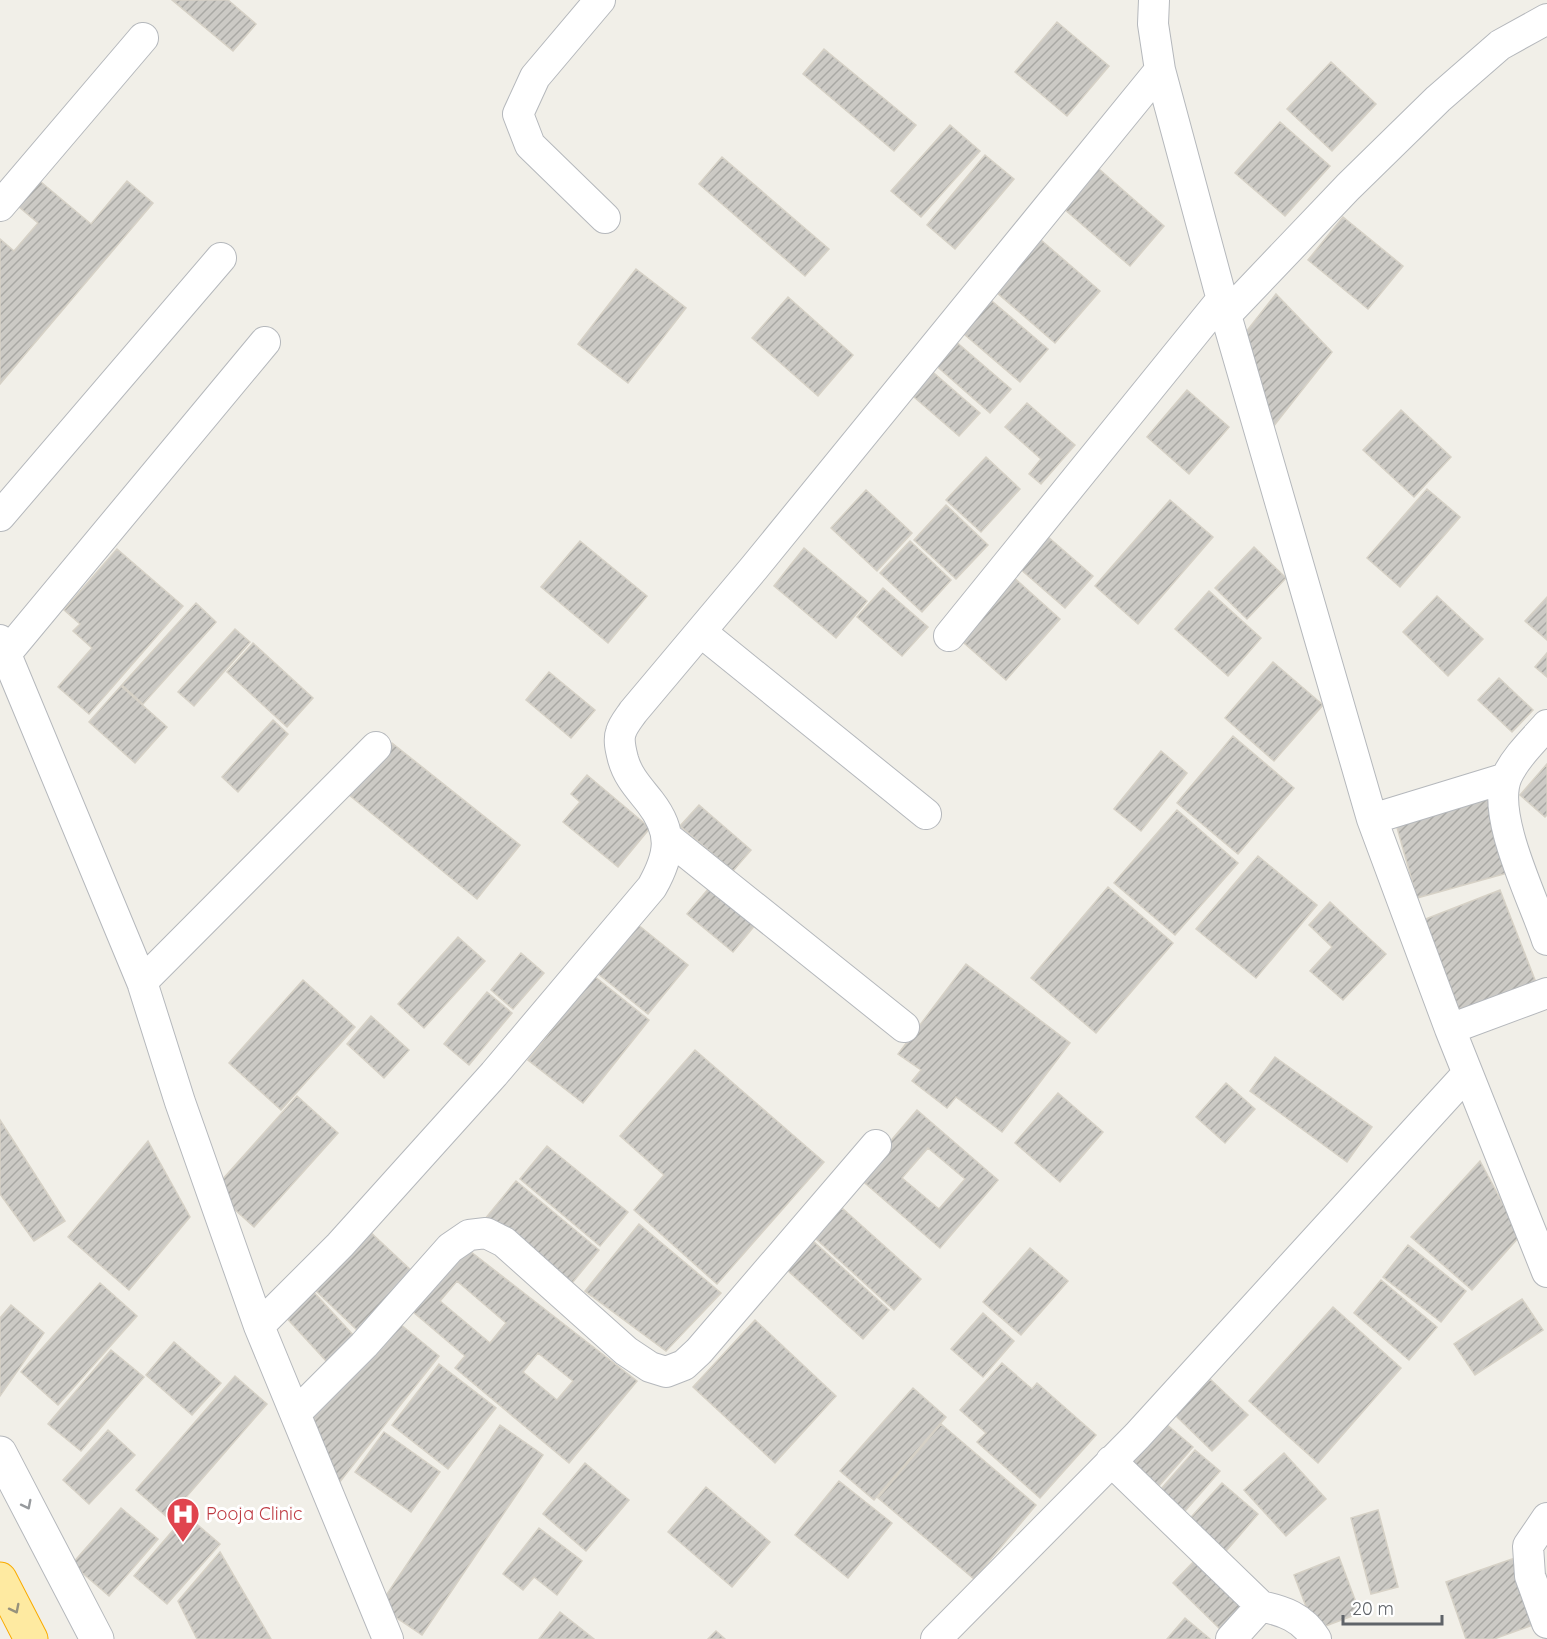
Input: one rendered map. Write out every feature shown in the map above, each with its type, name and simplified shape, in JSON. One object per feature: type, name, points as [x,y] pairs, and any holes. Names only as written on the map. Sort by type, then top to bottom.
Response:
[{"type":"highway","points":[[0,1579],[30,1639]]},
{"type":"street","points":[[600,0],[535,77],[518,114],[530,146],[605,218]]},
{"type":"street","points":[[1154,0],[1153,24],[1160,70],[1224,307],[1372,819],[1467,1074],[1547,1272]]},
{"type":"street","points":[[949,636],[1224,307],[1438,99],[1500,45],[1547,20]]},
{"type":"street","points":[[0,206],[143,38]]},
{"type":"street","points":[[259,1326],[340,1245],[494,1074],[652,887],[663,868],[668,838],[663,823],[651,804],[631,780],[620,749],[621,732],[633,712],[1160,70]]},
{"type":"street","points":[[0,516],[221,258]]},
{"type":"street","points":[[266,342],[3,648],[142,982],[180,1102],[259,1326],[391,1633]]},
{"type":"street","points":[[700,632],[926,814]]},
{"type":"street","points":[[1547,725],[1517,759],[1506,778],[1503,798],[1507,831],[1547,940]]},
{"type":"street","points":[[142,982],[376,747]]},
{"type":"street","points":[[1372,819],[1506,778]]},
{"type":"street","points":[[668,838],[904,1027]]},
{"type":"street","points":[[1450,1029],[1547,993]]},
{"type":"street","points":[[936,1639],[1111,1461],[1247,1316],[1467,1074]]},
{"type":"street","points":[[296,1413],[364,1345],[450,1248],[469,1235],[486,1233],[504,1242],[626,1351],[650,1367],[666,1372],[684,1365],[699,1351],[876,1144]]},
{"type":"street","points":[[0,1453],[97,1639]]},
{"type":"street","points":[[1111,1461],[1260,1606],[1280,1610],[1294,1616],[1317,1639]]},
{"type":"street","points":[[1547,1518],[1528,1546],[1530,1576],[1547,1623]]},
{"type":"street","points":[[1231,1639],[1260,1606]]},
{"type":"building","points":[[172,0],[228,0],[256,24],[233,51]]},
{"type":"building","points":[[1057,22],[1109,66],[1067,116],[1015,72]]},
{"type":"building","points":[[824,49],[916,125],[894,151],[803,74]]},
{"type":"building","points":[[1331,62],[1376,104],[1332,151],[1287,109]]},
{"type":"building","points":[[1280,122],[1330,166],[1285,216],[1235,173]]},
{"type":"building","points":[[950,125],[980,151],[921,217],[891,191]]},
{"type":"building","points":[[985,155],[1014,179],[955,249],[927,225]]},
{"type":"building","points":[[722,157],[829,249],[805,276],[699,184]]},
{"type":"building","points":[[1091,162],[1164,226],[1130,266],[1056,202]]},
{"type":"building","points":[[35,177],[91,224],[127,181],[153,203],[0,384],[0,239],[14,251],[38,223],[13,202]]},
{"type":"building","points":[[1343,217],[1403,266],[1368,309],[1308,260]]},
{"type":"building","points":[[1034,234],[1100,291],[1055,343],[989,286]]},
{"type":"building","points":[[636,269],[686,308],[628,383],[578,344]]},
{"type":"building","points":[[1276,294],[1332,352],[1273,427],[1242,337]]},
{"type":"building","points":[[986,296],[1048,349],[1020,382],[958,329]]},
{"type":"building","points":[[788,297],[853,355],[818,396],[752,338]]},
{"type":"building","points":[[954,340],[1011,389],[990,413],[933,363]]},
{"type":"building","points":[[927,367],[980,413],[959,436],[907,391]]},
{"type":"building","points":[[1187,390],[1229,427],[1189,474],[1147,437]]},
{"type":"building","points":[[1027,403],[1075,445],[1041,484],[1029,474],[1041,459],[1005,427]]},
{"type":"building","points":[[1401,410],[1451,457],[1414,497],[1363,450]]},
{"type":"building","points":[[986,457],[1020,489],[981,532],[946,500]]},
{"type":"building","points":[[1427,489],[1460,517],[1400,587],[1367,558]]},
{"type":"building","points":[[866,490],[912,533],[877,571],[831,528]]},
{"type":"building","points":[[1170,500],[1213,537],[1138,624],[1095,586]]},
{"type":"building","points":[[946,505],[988,545],[956,579],[914,540]]},
{"type":"building","points":[[1047,536],[1093,576],[1065,608],[1019,568]]},
{"type":"building","points":[[580,541],[647,596],[608,643],[541,587]]},
{"type":"building","points":[[910,541],[951,580],[922,612],[880,573]]},
{"type":"building","points":[[1254,547],[1286,578],[1247,619],[1215,588]]},
{"type":"building","points":[[804,548],[867,601],[836,638],[774,586]]},
{"type":"building","points":[[117,549],[183,606],[89,714],[58,687],[92,648],[73,631],[80,624],[64,610]]},
{"type":"building","points":[[1011,575],[1060,619],[1006,680],[956,636]]},
{"type":"building","points":[[883,588],[928,627],[902,656],[857,617]]},
{"type":"building","points":[[1209,591],[1261,638],[1228,676],[1175,629]]},
{"type":"building","points":[[1437,596],[1483,639],[1448,676],[1403,632]]},
{"type":"building","points":[[1547,597],[1547,640],[1525,621]]},
{"type":"building","points":[[196,603],[216,622],[143,704],[122,685]]},
{"type":"building","points":[[235,629],[250,642],[194,706],[178,692]]},
{"type":"building","points":[[253,643],[313,698],[287,727],[227,672]]},
{"type":"building","points":[[1547,653],[1547,677],[1535,667]]},
{"type":"building","points":[[1273,662],[1323,705],[1274,761],[1225,718]]},
{"type":"building","points":[[549,672],[595,710],[571,738],[526,700]]},
{"type":"building","points":[[1499,678],[1533,710],[1512,732],[1478,700]]},
{"type":"building","points":[[121,686],[167,727],[135,763],[89,722]]},
{"type":"building","points":[[273,720],[288,734],[238,792],[222,777]]},
{"type":"building","points":[[1233,736],[1294,788],[1238,854],[1177,803]]},
{"type":"building","points":[[392,743],[520,845],[477,899],[349,795]]},
{"type":"building","points":[[1161,751],[1187,773],[1141,831],[1114,809]]},
{"type":"building","points":[[1547,764],[1547,815],[1545,817],[1520,795]]},
{"type":"building","points":[[587,775],[650,828],[618,867],[563,822],[580,802],[571,794]]},
{"type":"building","points":[[1489,797],[1511,872],[1417,898],[1396,824]]},
{"type":"building","points":[[699,805],[751,850],[733,871],[680,826]]},
{"type":"building","points":[[1177,810],[1238,863],[1175,935],[1114,883]]},
{"type":"building","points":[[1258,856],[1317,905],[1256,978],[1196,929]]},
{"type":"building","points":[[715,881],[760,919],[733,952],[687,914]]},
{"type":"building","points":[[1108,887],[1173,943],[1096,1033],[1031,978]]},
{"type":"building","points":[[1500,890],[1537,985],[1450,1019],[1413,924]]},
{"type":"building","points":[[1330,902],[1386,954],[1343,1000],[1310,971],[1332,947],[1309,925]]},
{"type":"building","points":[[632,920],[688,965],[648,1014],[592,969]]},
{"type":"building","points":[[458,937],[485,961],[424,1028],[398,1004]]},
{"type":"building","points":[[521,953],[544,973],[513,1009],[491,990]]},
{"type":"building","points":[[966,964],[1070,1043],[1002,1132],[956,1097],[947,1108],[912,1081],[921,1070],[898,1054]]},
{"type":"building","points":[[594,976],[649,1020],[583,1103],[528,1060]]},
{"type":"building","points":[[303,980],[355,1027],[281,1110],[229,1063]]},
{"type":"building","points":[[487,992],[512,1013],[469,1065],[444,1044]]},
{"type":"building","points":[[371,1016],[409,1050],[384,1078],[347,1044]]},
{"type":"building","points":[[695,1050],[824,1162],[717,1284],[634,1210],[664,1175],[620,1136]]},
{"type":"building","points":[[1275,1057],[1372,1127],[1347,1162],[1250,1091]]},
{"type":"building","points":[[1226,1083],[1255,1109],[1225,1143],[1196,1117]]},
{"type":"building","points":[[1058,1093],[1103,1132],[1060,1182],[1015,1143]]},
{"type":"building","points":[[297,1096],[338,1133],[254,1227],[213,1190]]},
{"type":"building","points":[[917,1110],[998,1180],[940,1248],[859,1178]],"holes":[[[928,1148],[965,1179],[939,1209],[902,1178]]]},
{"type":"building","points":[[0,1120],[65,1221],[34,1241],[0,1194]]},
{"type":"building","points":[[148,1141],[190,1217],[129,1290],[68,1237]]},
{"type":"building","points":[[547,1146],[628,1212],[600,1246],[520,1179]]},
{"type":"building","points":[[1480,1161],[1520,1236],[1472,1290],[1411,1237]]},
{"type":"building","points":[[516,1181],[599,1250],[568,1288],[485,1219]]},
{"type":"building","points":[[842,1208],[921,1279],[894,1310],[815,1238]]},
{"type":"building","points":[[639,1224],[721,1293],[666,1351],[585,1291]]},
{"type":"building","points":[[367,1229],[414,1273],[358,1331],[312,1287]]},
{"type":"building","points":[[813,1241],[889,1310],[863,1339],[787,1270]]},
{"type":"building","points":[[1408,1245],[1466,1291],[1441,1322],[1383,1277]]},
{"type":"building","points":[[466,1248],[637,1381],[569,1463],[455,1368],[465,1356],[406,1306]],"holes":[[[457,1281],[506,1323],[490,1343],[440,1301]],[[538,1353],[573,1381],[557,1400],[523,1372]]]},
{"type":"building","points":[[1030,1248],[1068,1281],[1021,1335],[983,1302]]},
{"type":"building","points":[[1381,1280],[1437,1327],[1409,1360],[1354,1313]]},
{"type":"building","points":[[100,1283],[137,1316],[58,1405],[21,1372]]},
{"type":"building","points":[[309,1287],[355,1337],[327,1362],[282,1313]]},
{"type":"building","points":[[1522,1299],[1543,1330],[1475,1375],[1454,1344]]},
{"type":"building","points":[[11,1305],[44,1333],[0,1396],[0,1318]]},
{"type":"building","points":[[1333,1307],[1401,1368],[1318,1463],[1249,1401]]},
{"type":"building","points":[[983,1313],[1014,1341],[983,1377],[951,1349]]},
{"type":"building","points":[[755,1320],[836,1396],[775,1463],[693,1387]]},
{"type":"building","points":[[400,1324],[439,1356],[335,1488],[310,1418]]},
{"type":"building","points":[[174,1342],[221,1383],[192,1415],[146,1375]]},
{"type":"building","points":[[111,1350],[144,1377],[81,1451],[48,1424]]},
{"type":"building","points":[[1002,1363],[1032,1389],[1037,1383],[1096,1435],[1040,1498],[977,1442],[986,1433],[960,1410]]},
{"type":"building","points":[[439,1364],[496,1408],[448,1469],[392,1425]]},
{"type":"building","points":[[235,1376],[267,1404],[168,1518],[136,1490]]},
{"type":"building","points":[[1210,1379],[1248,1415],[1212,1451],[1175,1415]]},
{"type":"building","points":[[913,1388],[946,1417],[874,1500],[840,1471]]},
{"type":"building","points":[[1158,1417],[1193,1447],[1159,1486],[1124,1455]]},
{"type":"building","points":[[941,1424],[1036,1505],[974,1579],[878,1498]]},
{"type":"building","points":[[500,1425],[543,1455],[422,1635],[379,1606]]},
{"type":"building","points":[[108,1430],[135,1455],[89,1504],[63,1480]]},
{"type":"building","points":[[384,1432],[440,1472],[411,1512],[355,1472]]},
{"type":"building","points":[[1195,1450],[1220,1471],[1179,1518],[1154,1497]]},
{"type":"building","points":[[1284,1453],[1326,1499],[1286,1536],[1244,1490]]},
{"type":"building","points":[[585,1463],[629,1500],[586,1551],[543,1514]]},
{"type":"building","points":[[839,1481],[892,1523],[848,1578],[795,1535]]},
{"type":"building","points":[[1222,1483],[1258,1514],[1221,1557],[1184,1525]]},
{"type":"building","points":[[706,1487],[770,1542],[732,1587],[668,1532]]},
{"type":"building","points":[[121,1508],[158,1539],[109,1596],[72,1564]]},
{"type":"building","points":[[1378,1510],[1398,1587],[1371,1594],[1351,1518]]},
{"type":"building","points":[[186,1515],[220,1544],[167,1604],[134,1576]]},
{"type":"building","points":[[539,1528],[582,1561],[557,1595],[534,1577],[523,1590],[503,1574]]},
{"type":"building","points":[[220,1552],[271,1639],[197,1639],[178,1601]]},
{"type":"building","points":[[1339,1557],[1360,1613],[1315,1630],[1294,1575]]},
{"type":"building","points":[[1518,1557],[1541,1622],[1494,1639],[1466,1639],[1446,1582]]},
{"type":"building","points":[[1196,1559],[1246,1607],[1222,1631],[1173,1583]]},
{"type":"building","points":[[560,1612],[594,1639],[539,1639]]},
{"type":"building","points":[[1185,1618],[1210,1639],[1167,1639]]},
{"type":"building","points":[[716,1631],[725,1639],[708,1639]]},
{"type":"place","name":"Pooja Clinic","points":[[183,1543]]}]
